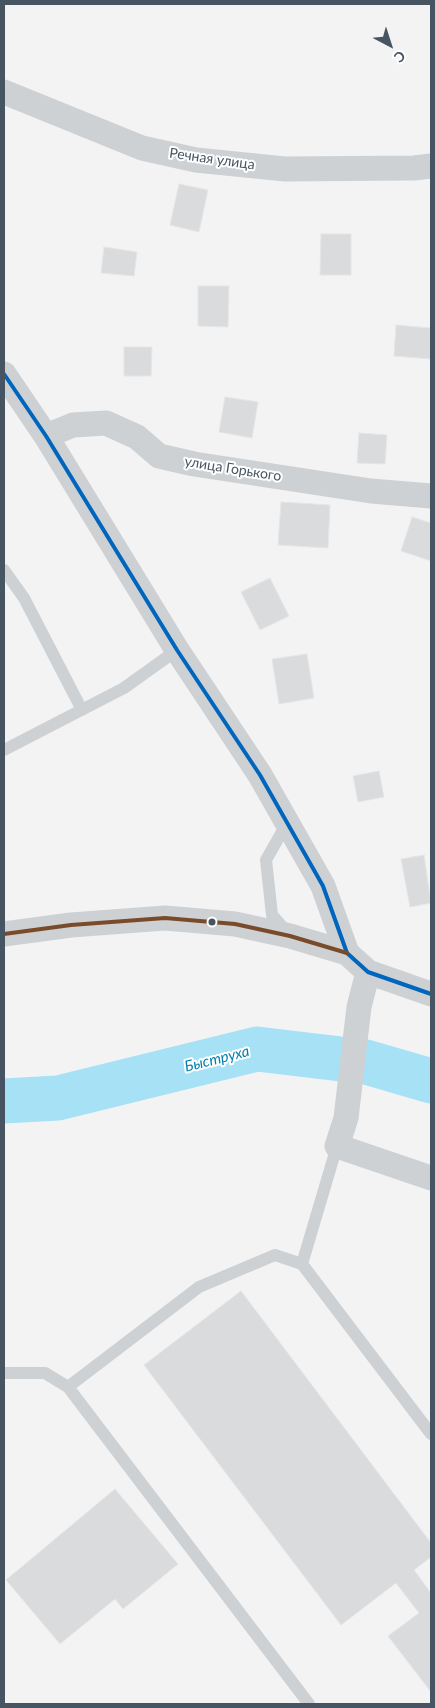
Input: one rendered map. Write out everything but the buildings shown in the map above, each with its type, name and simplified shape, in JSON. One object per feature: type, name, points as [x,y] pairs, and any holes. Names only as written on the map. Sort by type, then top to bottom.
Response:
[{"type":"street","name":"Речная улица","points":[[4,92],[142,148],[196,160],[285,169],[414,168],[431,166]]},
{"type":"street","points":[[4,374],[46,436],[177,650],[260,775],[323,886],[347,953]]},
{"type":"street","name":"улица Горького","points":[[46,436],[73,425],[106,423],[137,437],[159,456],[194,464],[371,491],[431,496]]},
{"type":"street","points":[[4,934],[71,925],[165,918],[235,924],[290,936],[347,953],[368,972],[431,994]]},
{"type":"street","points":[[368,972],[359,1007],[346,1118],[337,1146],[431,1178]]},
{"type":"lane","points":[[4,570],[24,598],[82,710]]},
{"type":"lane","points":[[4,750],[124,688],[177,650]]},
{"type":"lane","points":[[287,823],[266,860],[272,915],[290,936]]},
{"type":"lane","points":[[302,1264],[337,1146]]},
{"type":"lane","points":[[68,1387],[199,1287],[275,1255],[302,1264],[431,1434]]},
{"type":"lane","points":[[4,1373],[46,1373],[68,1387],[309,1704]]},
{"type":"waterway","name":"Быструха","points":[[4,1101],[58,1098],[257,1049],[366,1062],[431,1081]]},
{"type":"transit line","points":[[4,374],[46,436],[177,650],[260,775],[323,886],[347,953],[368,972],[431,994]]},
{"type":"transit line","points":[[4,934],[71,925],[165,918],[235,924],[290,936],[347,953]]}]
